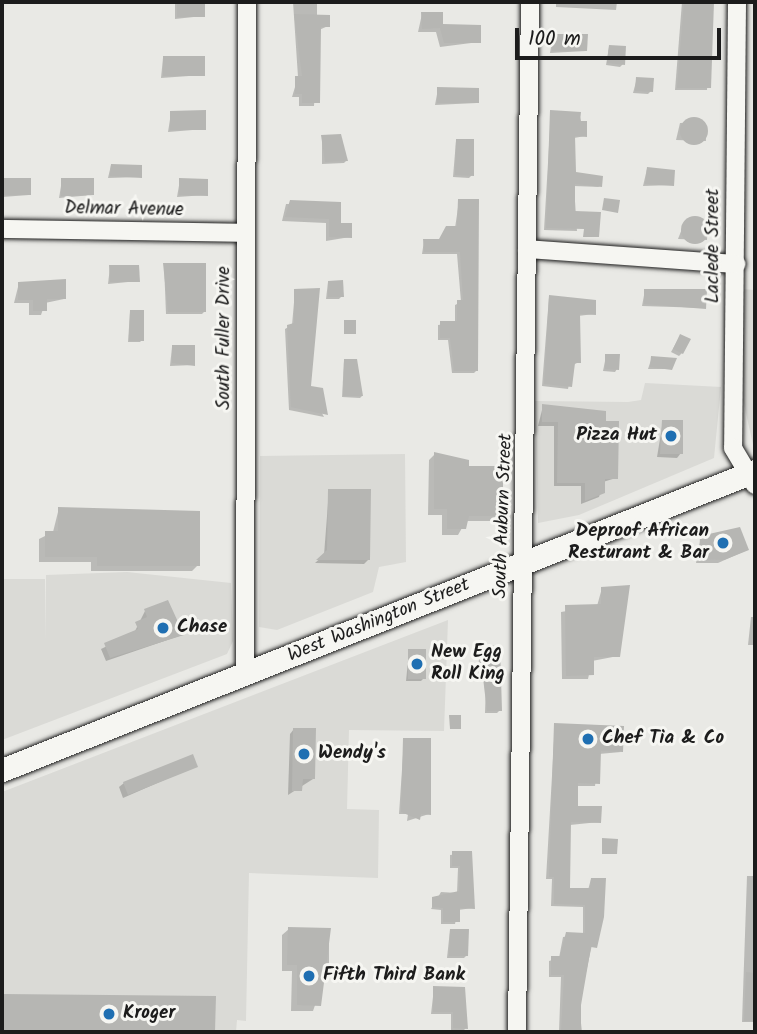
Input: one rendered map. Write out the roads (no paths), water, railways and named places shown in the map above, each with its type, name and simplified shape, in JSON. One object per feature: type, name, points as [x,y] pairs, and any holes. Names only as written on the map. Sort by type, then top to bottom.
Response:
[{"type":"main road","name":"West Washington Street","points":[[2,770],[523,563],[753,477]]},
{"type":"street","name":"South Fuller Drive","points":[[245,674],[247,2]]},
{"type":"street","name":"South Auburn Street","points":[[517,1032],[530,2]]},
{"type":"street","name":"Laclede Street","points":[[737,2],[733,448],[753,477]]},
{"type":"street","name":"Delmar Avenue","points":[[2,229],[247,233]]},
{"type":"street","points":[[527,249],[736,264]]},
{"type":"place","name":"Pizza Hut","points":[[671,436]]},
{"type":"place","name":"Deproof African Resturant & Bar","points":[[723,543]]},
{"type":"place","name":"Chase","points":[[163,628]]},
{"type":"place","name":"New Egg Roll King","points":[[417,664]]},
{"type":"place","name":"Chef Tia & Co","points":[[588,739]]},
{"type":"place","name":"Wendy's","points":[[304,754]]},
{"type":"place","name":"Fifth Third Bank","points":[[309,976]]},
{"type":"place","name":"Kroger","points":[[109,1014]]}]
